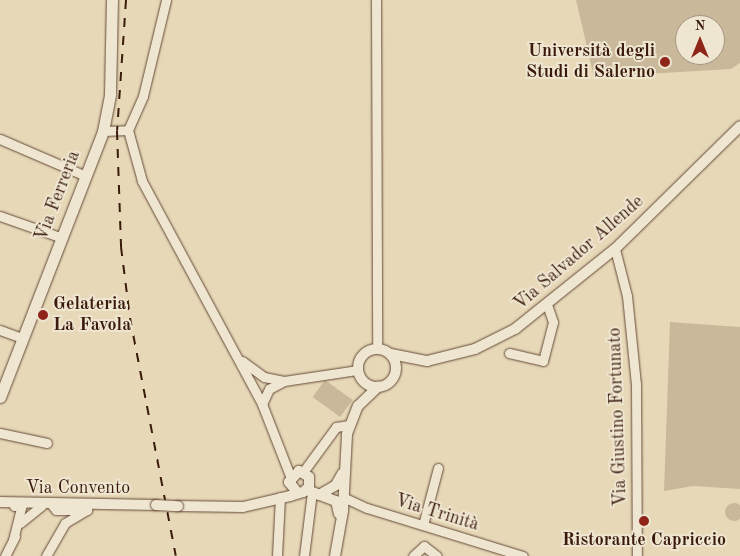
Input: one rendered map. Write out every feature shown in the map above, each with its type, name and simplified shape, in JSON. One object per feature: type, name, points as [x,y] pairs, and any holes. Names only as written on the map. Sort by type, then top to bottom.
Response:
[{"type":"main road","name":"Via Ferreria","points":[[0,397],[4,372],[22,338],[84,175],[103,131],[110,94],[112,0]]},
{"type":"street","points":[[166,0],[143,96],[128,130],[142,181],[239,358],[262,404],[286,462],[309,492],[336,501],[340,520]]},
{"type":"street","points":[[376,0],[377,349]]},
{"type":"street","name":"Via Salvador Allende","points":[[395,375],[414,362],[492,342],[547,305],[616,249],[740,126]]},
{"type":"street","points":[[103,131],[128,130]]},
{"type":"street","points":[[0,140],[84,175]]},
{"type":"street","points":[[0,216],[60,237]]},
{"type":"street","name":"Via Giustino Fortunato","points":[[616,249],[627,296],[636,384],[637,556]]},
{"type":"street","points":[[509,353],[543,361],[554,322],[547,305]]},
{"type":"street","points":[[0,330],[22,338]]},
{"type":"street","points":[[378,387],[367,384],[358,370],[361,358],[377,349],[414,362]]},
{"type":"street","points":[[335,556],[343,497],[342,474],[349,425],[358,406],[378,387],[395,375],[391,354]]},
{"type":"street","points":[[239,358],[264,377],[284,381]]},
{"type":"street","points":[[262,404],[269,389],[284,381],[358,370]]},
{"type":"street","points":[[277,556],[280,498],[295,476],[336,427],[349,425]]},
{"type":"street","points":[[0,433],[47,443]]},
{"type":"street","points":[[423,525],[438,468]]},
{"type":"street","points":[[280,498],[331,489],[342,474]]},
{"type":"street","points":[[295,476],[310,480],[304,556]]},
{"type":"street","name":"Via Trinità","points":[[343,497],[423,525],[523,556]]},
{"type":"street","name":"Via Convento","points":[[1,505],[99,502],[243,507],[280,498]]},
{"type":"street","points":[[46,556],[56,534],[72,518],[99,502]]},
{"type":"street","points":[[1,505],[19,523]]},
{"type":"street","points":[[5,556],[19,523],[23,505]]},
{"type":"street","points":[[19,523],[47,505],[63,510],[87,510]]},
{"type":"street","points":[[63,510],[72,518]]},
{"type":"street","points":[[413,556],[424,546],[437,556]]},
{"type":"shaded area","name":"Università degli Studi di Salerno","points":[[576,0],[740,0],[740,63],[731,69],[594,77]]},
{"type":"shaded area","points":[[670,322],[740,327],[740,489],[693,486],[664,491]]},
{"type":"shaded area","points":[[325,380],[353,400],[340,417],[313,397]]},
{"type":"shaded area","points":[[730,503],[738,503],[743,508],[741,519],[730,521],[725,516],[725,508]]},
{"type":"railway","points":[[126,0],[117,131],[121,247],[130,318],[176,556]]},
{"type":"place","name":"Università degli Studi di Salerno","points":[[665,62]]},
{"type":"place","name":"Gelateria La Favola","points":[[43,315]]},
{"type":"place","name":"Ristorante Capriccio","points":[[644,521]]}]
